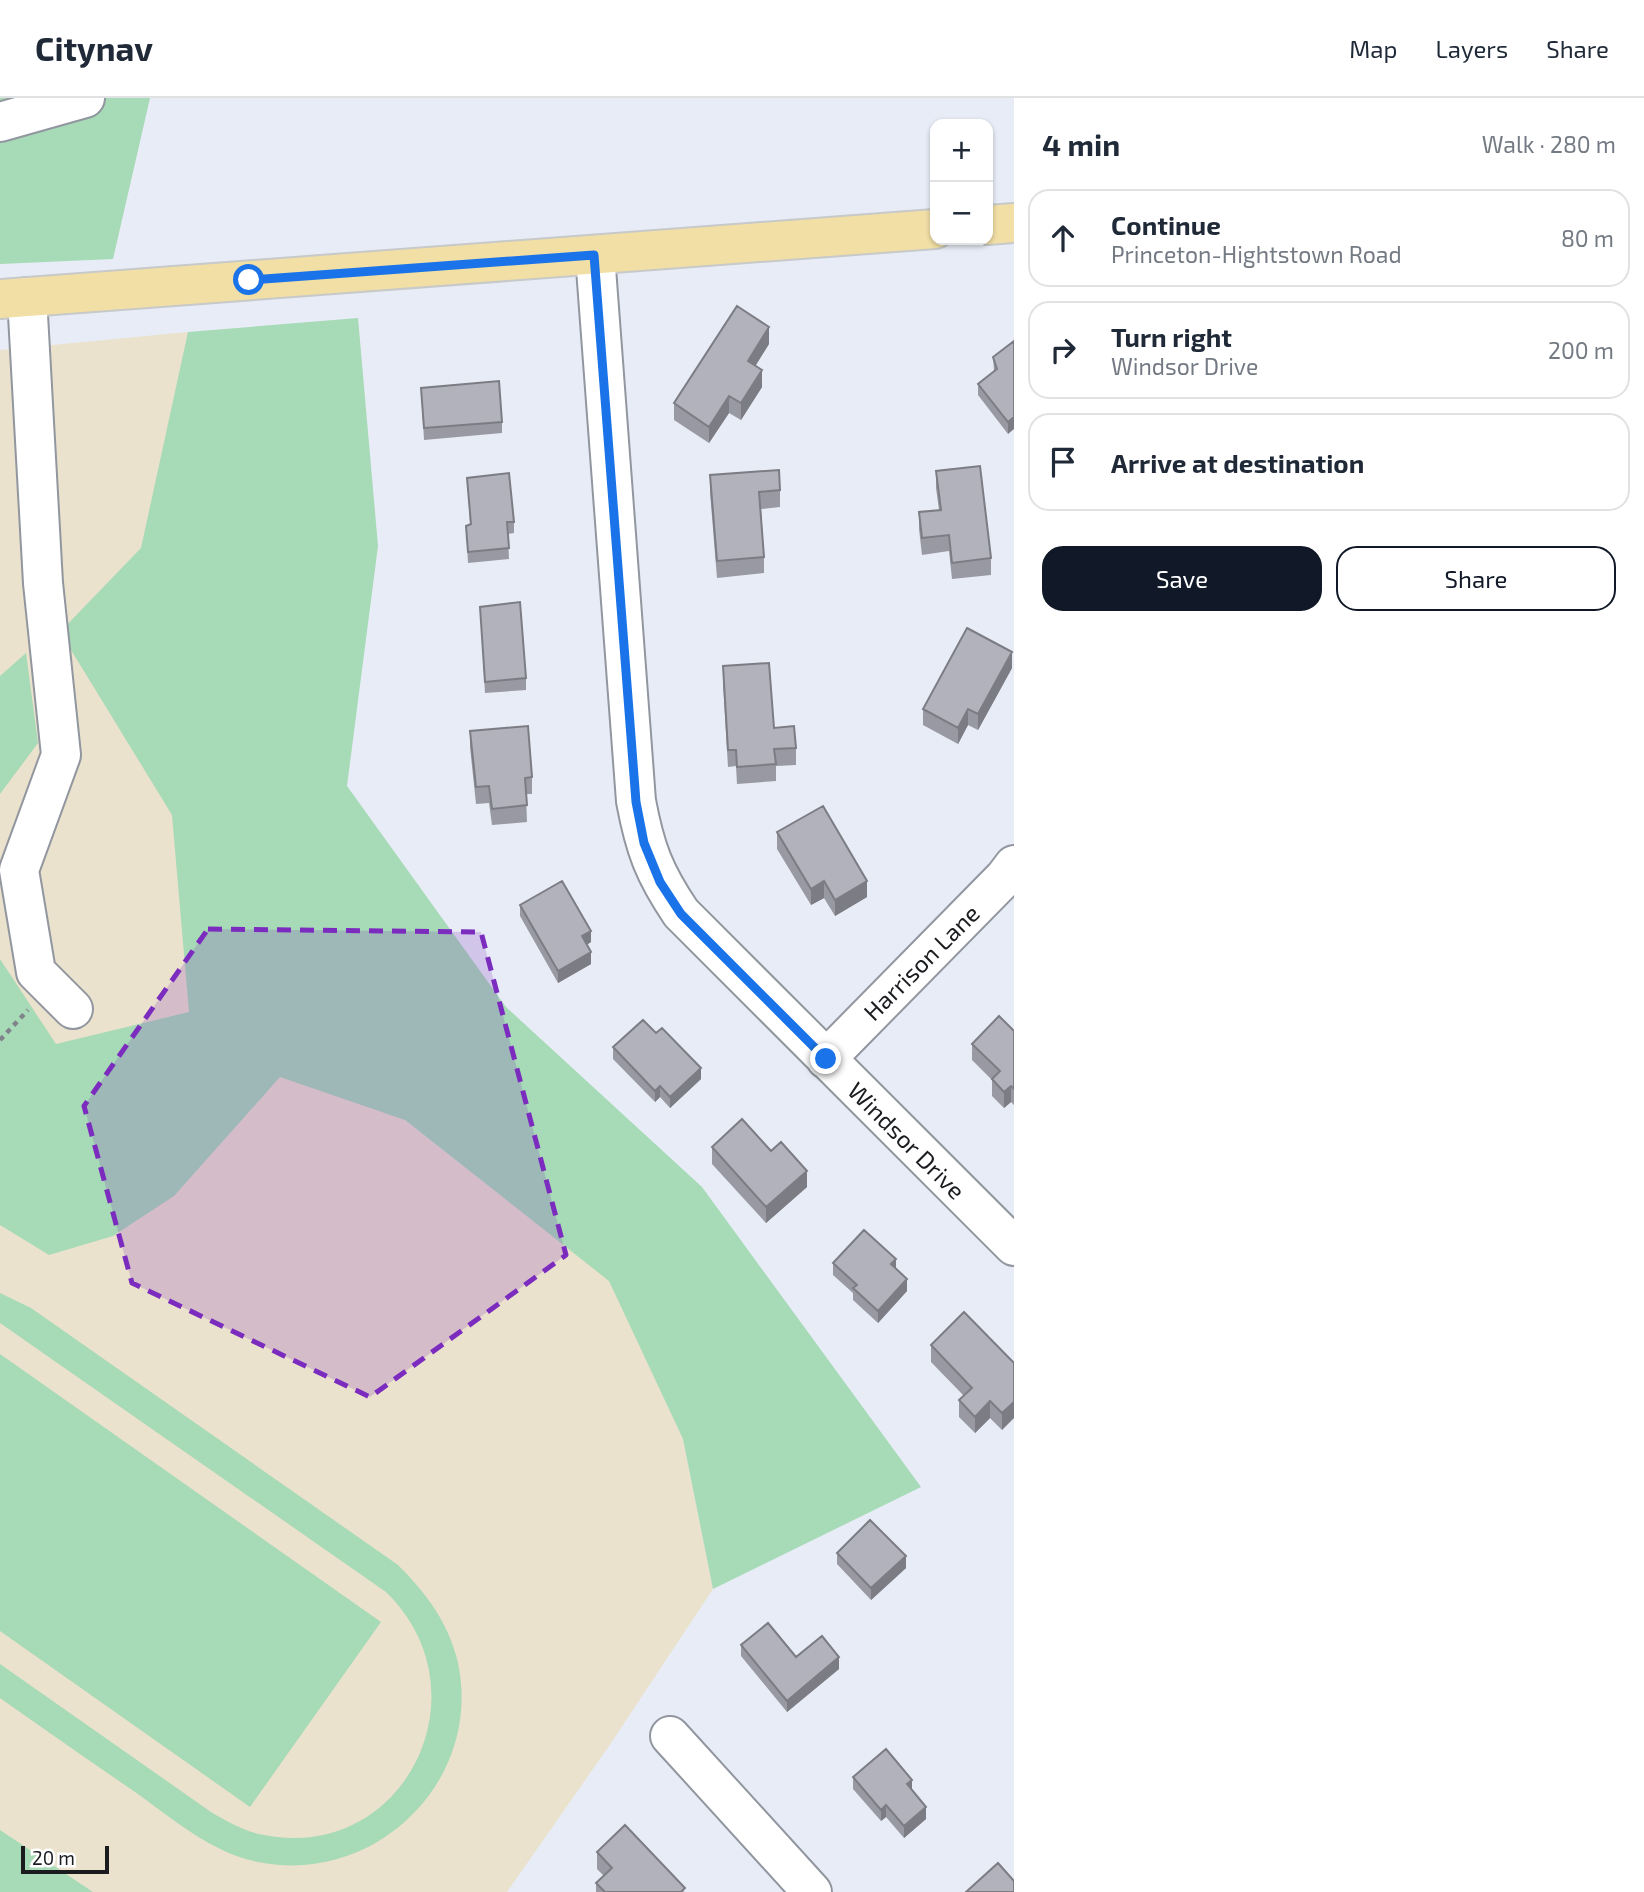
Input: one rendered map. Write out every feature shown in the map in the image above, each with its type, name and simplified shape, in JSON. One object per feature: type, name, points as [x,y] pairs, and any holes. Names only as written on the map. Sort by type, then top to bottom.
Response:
[{"type":"main road","points":[[993,225],[1014,223]]},
{"type":"main road","points":[[13,298],[930,229]]},
{"type":"street","points":[[0,122],[85,98]]},
{"type":"street","name":"Windsor Drive","points":[[594,255],[636,802],[644,843],[660,882],[681,914],[1014,1246]]},
{"type":"street","points":[[13,298],[61,755],[19,870],[36,972],[73,1009]]},
{"type":"street","name":"Harrison Lane","points":[[826,1059],[1014,865]]},
{"type":"street","points":[[670,1737],[812,1892]]},
{"type":"highlighted area","points":[[208,929],[481,932],[566,1255],[370,1397],[132,1283],[84,1106]]},
{"type":"shaded area","points":[[188,332],[203,570],[405,1120],[610,1281],[683,1439],[713,1589],[609,1746],[507,1892],[0,1892],[0,350]]},
{"type":"green space","points":[[0,98],[150,98],[113,259],[0,264]]},
{"type":"green space","points":[[358,318],[378,546],[347,786],[506,1007],[702,1187],[921,1487],[713,1589],[683,1439],[609,1281],[405,1120],[280,1077],[174,1196],[113,1236],[49,1255],[0,1225],[0,959],[56,1044],[189,1012],[172,815],[60,632],[141,548],[188,332]]},
{"type":"green space","points":[[26,653],[38,743],[0,794],[0,676]]},
{"type":"green space","points":[[0,1293],[31,1308],[398,1565],[435,1610],[449,1635],[458,1663],[461,1706],[454,1747],[437,1784],[411,1816],[379,1841],[342,1858],[301,1865],[241,1858],[194,1834],[0,1698],[0,1664],[222,1819],[259,1834],[310,1837],[354,1824],[389,1799],[415,1763],[429,1722],[430,1677],[416,1633],[386,1592],[0,1323]]},
{"type":"green space","points":[[0,1354],[381,1622],[250,1807],[0,1631]]},
{"type":"green space","points":[[0,1830],[93,1892],[0,1892]]},
{"type":"building","points":[[737,306],[769,327],[748,361],[762,370],[741,403],[729,396],[709,427],[674,403]]},
{"type":"building","points":[[1014,341],[1014,417],[1008,422],[978,384],[997,369],[993,357]]},
{"type":"building","points":[[499,381],[502,422],[424,428],[421,388]]},
{"type":"building","points":[[980,466],[991,558],[952,563],[949,535],[922,538],[919,512],[941,510],[936,471]]},
{"type":"building","points":[[779,470],[780,490],[759,492],[764,557],[717,561],[710,475]]},
{"type":"building","points":[[509,473],[514,522],[507,522],[509,548],[468,552],[466,526],[471,524],[467,478]]},
{"type":"building","points":[[520,602],[526,678],[485,682],[480,607]]},
{"type":"building","points":[[967,628],[1012,652],[978,714],[968,709],[958,728],[923,709]]},
{"type":"building","points":[[769,663],[774,728],[794,726],[796,748],[774,749],[776,764],[737,767],[736,750],[728,750],[723,666]]},
{"type":"building","points":[[528,726],[532,777],[525,778],[527,805],[492,809],[489,786],[476,787],[470,731]]},
{"type":"building","points":[[823,806],[867,881],[835,900],[824,881],[811,889],[777,832]]},
{"type":"building","points":[[562,881],[591,931],[582,936],[591,952],[558,971],[520,905]]},
{"type":"building","points":[[999,1016],[1014,1031],[1014,1089],[1011,1086],[1004,1092],[992,1079],[1000,1071],[972,1044]]},
{"type":"building","points":[[643,1020],[656,1033],[662,1028],[701,1068],[670,1097],[660,1086],[655,1091],[613,1047]]},
{"type":"building","points":[[742,1119],[771,1151],[781,1142],[807,1171],[766,1207],[712,1147]]},
{"type":"building","points":[[864,1230],[896,1259],[891,1264],[907,1279],[878,1311],[853,1288],[857,1285],[833,1263]]},
{"type":"building","points":[[964,1312],[1014,1363],[1014,1402],[1002,1413],[990,1401],[975,1417],[959,1400],[972,1388],[931,1345]]},
{"type":"building","points":[[870,1520],[906,1556],[871,1588],[837,1553]]},
{"type":"building","points":[[768,1623],[796,1657],[822,1636],[839,1657],[787,1701],[741,1645]]},
{"type":"building","points":[[886,1749],[912,1780],[907,1784],[926,1807],[904,1826],[886,1805],[881,1810],[853,1777]]},
{"type":"building","points":[[625,1825],[685,1888],[681,1892],[605,1892],[596,1883],[612,1868],[597,1852]]},
{"type":"building","points":[[998,1863],[1014,1881],[1014,1892],[966,1892]]},
{"type":"route","points":[[249,280],[594,255],[636,802],[644,843],[660,882],[681,914],[826,1059]]}]
